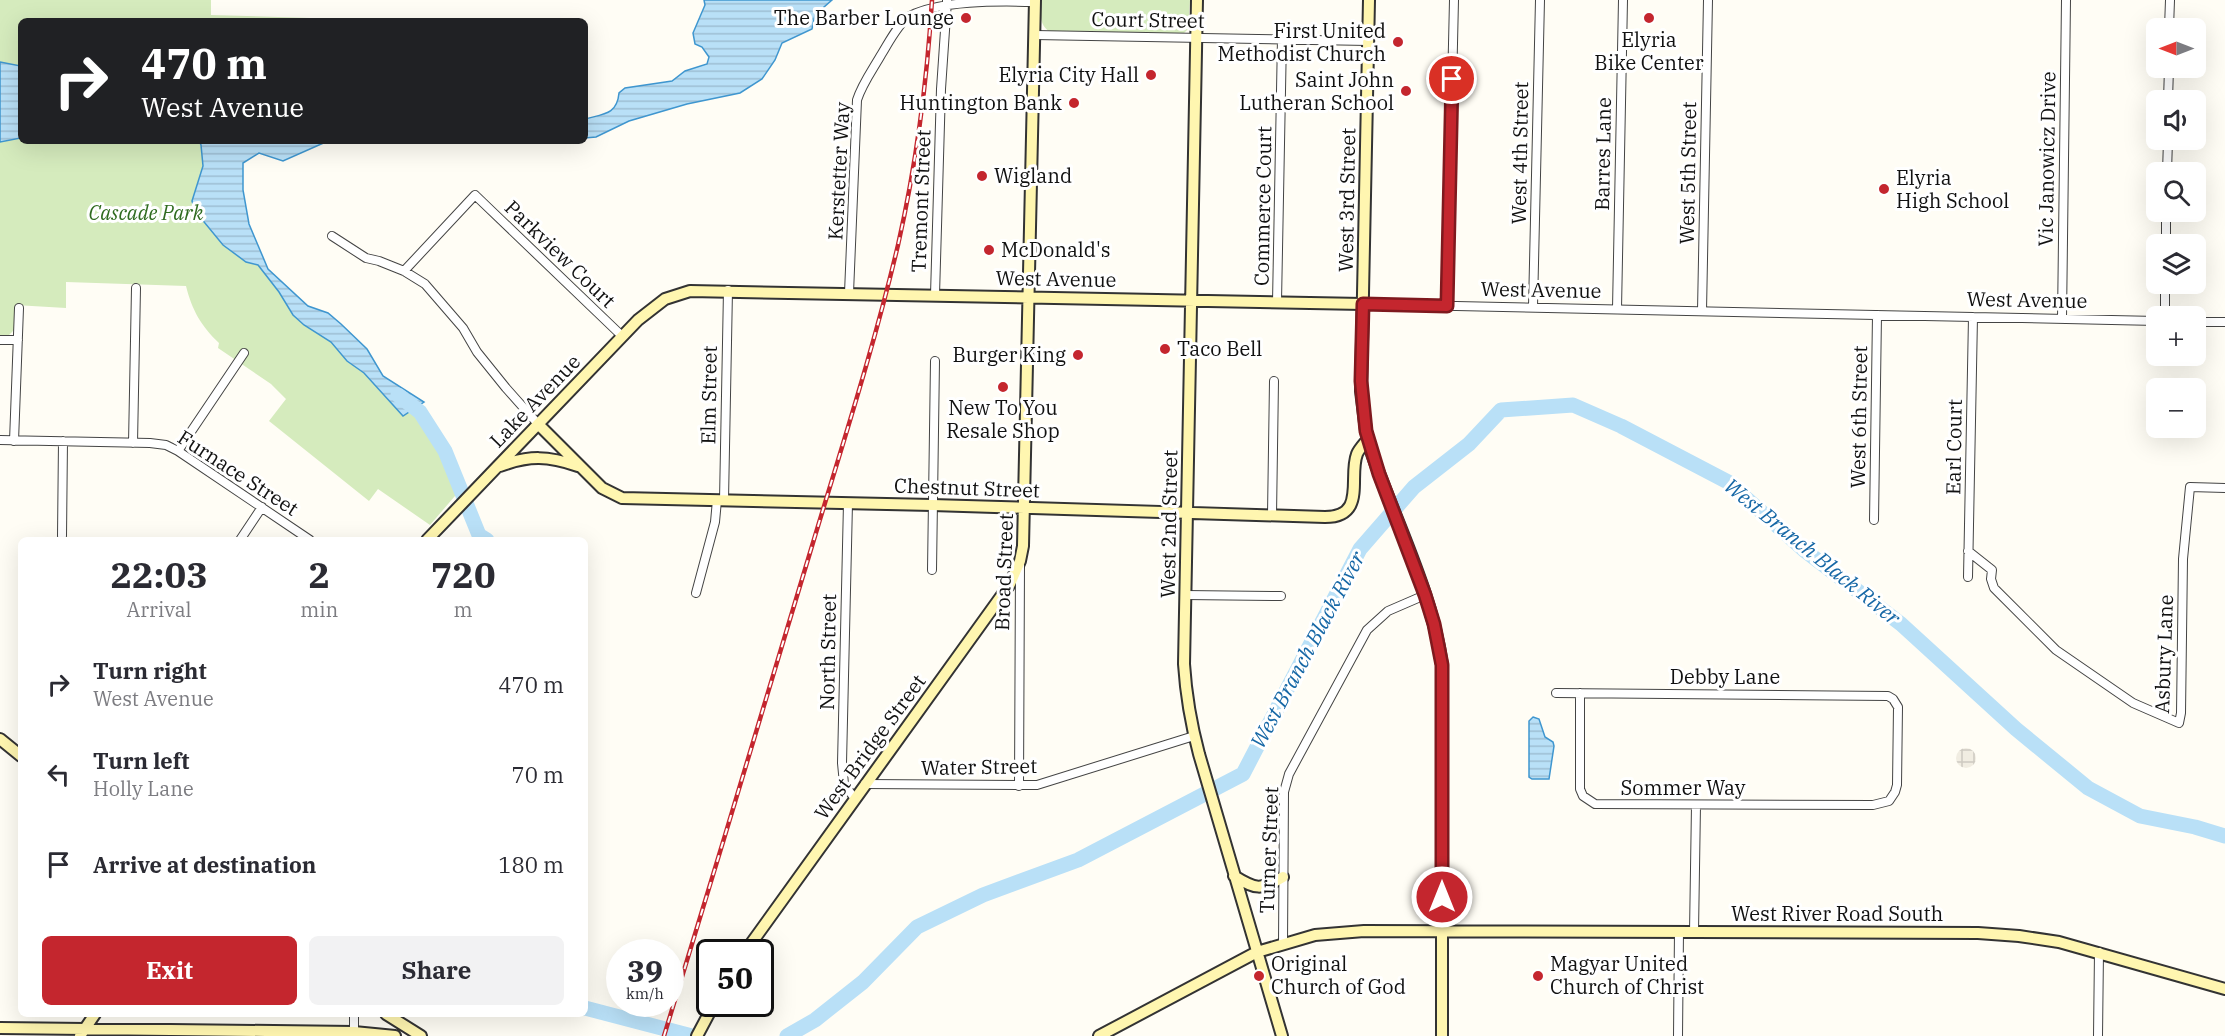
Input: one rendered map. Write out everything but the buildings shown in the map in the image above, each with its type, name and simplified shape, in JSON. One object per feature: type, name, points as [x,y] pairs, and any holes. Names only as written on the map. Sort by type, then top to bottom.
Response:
[{"type":"main road","name":"West 2nd Street","points":[[1197,0],[1185,683],[1188,713],[1203,769],[1282,1036]]},
{"type":"main road","name":"West 3rd Street","points":[[1369,0],[1361,391],[1368,439],[1425,595],[1439,647],[1443,686],[1442,1036]]},
{"type":"main road","name":"Broad Street","points":[[1020,561],[1023,546],[1035,1]]},
{"type":"main road","name":"West Avenue","points":[[674,295],[690,291],[728,290],[1363,304]]},
{"type":"main road","name":"Lake Avenue","points":[[430,537],[622,336],[654,306],[674,295]]},
{"type":"main road","name":"Chestnut Street","points":[[538,424],[602,488],[616,497],[932,504],[1331,517],[1344,511],[1351,504],[1354,495],[1356,455],[1368,439]]},
{"type":"main road","points":[[496,467],[517,459],[540,457],[555,458],[581,466]]},
{"type":"main road","name":"West Bridge Street","points":[[754,939],[1010,584],[1020,561]]},
{"type":"main road","points":[[0,739],[18,754]]},
{"type":"main road","points":[[1234,876],[1257,888],[1268,886],[1283,877]]},
{"type":"main road","name":"West River Road South","points":[[1099,1036],[1257,952],[1339,932],[1978,933],[2049,940],[2099,952],[2225,989]]},
{"type":"main road","points":[[83,1032],[93,1017]]},
{"type":"main road","points":[[391,1017],[421,1036]]},
{"type":"main road","points":[[697,1036],[707,1017]]},
{"type":"main road","points":[[0,1028],[83,1032],[395,1036]]},
{"type":"street","points":[[1447,306],[1454,0]]},
{"type":"street","name":"West 4th Street","points":[[1533,308],[1540,0]]},
{"type":"street","name":"Barres Lane","points":[[1617,309],[1623,0]]},
{"type":"street","name":"West 5th Street","points":[[1702,311],[1708,0]]},
{"type":"street","name":"Vic Janowicz Drive","points":[[2062,319],[2066,0]]},
{"type":"street","points":[[2169,18],[2170,0]]},
{"type":"street","name":"Kerstetter Way","points":[[849,293],[858,95],[885,49],[906,18],[914,12],[947,1],[1035,1]]},
{"type":"street","name":"Tremont Street","points":[[935,294],[941,89],[947,1]]},
{"type":"street","name":"Court Street","points":[[1035,35],[1368,41]]},
{"type":"street","name":"Commerce Court","points":[[1277,302],[1282,38]]},
{"type":"street","name":"Parkview Court","points":[[404,271],[476,195],[622,336]]},
{"type":"street","points":[[332,236],[366,258],[404,271],[425,284],[463,327],[477,352],[538,424]]},
{"type":"street","points":[[133,443],[135,288]]},
{"type":"street","name":"Elm Street","points":[[696,593],[720,500],[728,290]]},
{"type":"street","name":"West Avenue","points":[[1363,304],[2146,321]]},
{"type":"street","points":[[14,441],[19,308]]},
{"type":"street","name":"West 6th Street","points":[[1874,520],[1877,315]]},
{"type":"street","name":"Earl Court","points":[[1968,577],[1973,317]]},
{"type":"street","points":[[2206,322],[2225,322]]},
{"type":"street","points":[[0,340],[18,340]]},
{"type":"street","points":[[178,451],[244,353]]},
{"type":"street","points":[[932,570],[934,362]]},
{"type":"street","points":[[1272,515],[1274,381]]},
{"type":"street","name":"Furnace Street","points":[[0,440],[161,444],[178,451],[306,537]]},
{"type":"street","points":[[62,536],[63,441]]},
{"type":"street","name":"Asbury Lane","points":[[1968,551],[1992,570],[1991,579],[1995,588],[2055,650],[2133,703],[2179,723],[2185,529],[2190,487],[2225,488]]},
{"type":"street","name":"North Street","points":[[848,503],[842,763],[844,784],[855,799]]},
{"type":"street","points":[[242,537],[262,507]]},
{"type":"street","name":"Broad Street","points":[[1019,786],[1020,561]]},
{"type":"street","points":[[1185,595],[1281,596]]},
{"type":"street","name":"Turner Street","points":[[1283,944],[1284,792],[1288,774],[1366,630],[1388,611],[1425,595]]},
{"type":"street","name":"Debby Lane","points":[[1556,693],[1881,694],[1893,699],[1898,707],[1897,785],[1889,801]]},
{"type":"street","name":"Sommer Way","points":[[1580,693],[1581,794],[1599,804],[1873,805],[1889,801]]},
{"type":"street","name":"Water Street","points":[[865,784],[1019,786],[1041,784],[1194,736]]},
{"type":"street","points":[[1695,932],[1696,805]]},
{"type":"street","points":[[1678,1036],[1679,932]]},
{"type":"street","points":[[2098,1036],[2099,952]]},
{"type":"street","points":[[354,1017],[354,1034]]},
{"type":"green space","name":"Cascade Park","points":[[0,0],[211,0],[211,15],[310,18],[18,18],[18,144],[224,144],[234,232],[300,309],[420,412],[445,451],[461,489],[430,525],[378,489],[369,501],[269,421],[286,399],[271,384],[218,348],[219,343],[202,324],[194,310],[186,286],[66,282],[66,308],[15,305],[14,330],[9,335],[0,335]]},
{"type":"green space","points":[[1041,0],[1190,0],[1188,29],[1183,34],[1050,32],[1042,22]]},
{"type":"shaded area","points":[[1966,748],[1973,751],[1976,758],[1973,765],[1966,768],[1959,765],[1956,758],[1959,751]]},
{"type":"water","points":[[704,0],[832,0],[815,15],[812,29],[782,43],[775,60],[762,79],[740,93],[687,104],[629,121],[596,137],[588,138],[588,118],[612,110],[619,93],[625,88],[672,81],[685,71],[707,64],[709,57],[702,47],[695,44],[693,33],[705,5]]},
{"type":"water","points":[[0,62],[18,65],[18,139],[0,142]]},
{"type":"water","points":[[321,144],[283,161],[259,153],[243,163],[243,190],[249,224],[268,269],[308,306],[328,313],[341,324],[367,349],[383,376],[424,402],[403,416],[364,373],[347,361],[331,342],[293,315],[258,265],[246,262],[223,245],[195,211],[192,201],[203,166],[201,145]]},
{"type":"water","points":[[1533,717],[1539,719],[1545,737],[1553,742],[1549,779],[1529,777],[1529,721]]},
{"type":"waterway","name":"West Branch Black River","points":[[398,395],[420,412],[445,451],[479,535],[482,537]]},
{"type":"waterway","name":"West Branch Black River","points":[[787,1036],[815,1020],[863,982],[917,927],[983,895],[1078,860],[1243,774],[1360,549],[1414,487],[1469,444],[1501,410],[1573,405],[1621,426],[1728,482],[1804,550],[1901,624],[2016,729],[2088,788],[2140,816],[2195,827],[2225,836]]},
{"type":"waterway","name":"West Branch Black River","points":[[588,1009],[692,1036]]},
{"type":"railway","points":[[664,1036],[889,283],[915,154],[924,92],[932,0]]},
{"type":"place","name":"The Barber Lounge","points":[[966,18]]},
{"type":"place","name":"Elyria Bike Center","points":[[1649,18]]},
{"type":"place","name":"First United Methodist Church","points":[[1398,42]]},
{"type":"place","name":"Elyria City Hall","points":[[1151,75]]},
{"type":"place","name":"Saint John Lutheran School","points":[[1406,91]]},
{"type":"place","name":"Huntington Bank","points":[[1074,103]]},
{"type":"place","name":"Wigland","points":[[982,176]]},
{"type":"place","name":"Elyria High School","points":[[1884,189]]},
{"type":"place","name":"McDonald's","points":[[989,250]]},
{"type":"place","name":"Taco Bell","points":[[1165,349]]},
{"type":"place","name":"Burger King","points":[[1078,355]]},
{"type":"place","name":"New To You Resale Shop","points":[[1003,387]]},
{"type":"place","name":"Original Church of God","points":[[1259,976]]},
{"type":"place","name":"Magyar United Church of Christ","points":[[1538,976]]},
{"type":"route","points":[[1442,897],[1442,665],[1434,624],[1425,595],[1372,454],[1364,420],[1361,381],[1363,304],[1447,306],[1452,79]]}]
